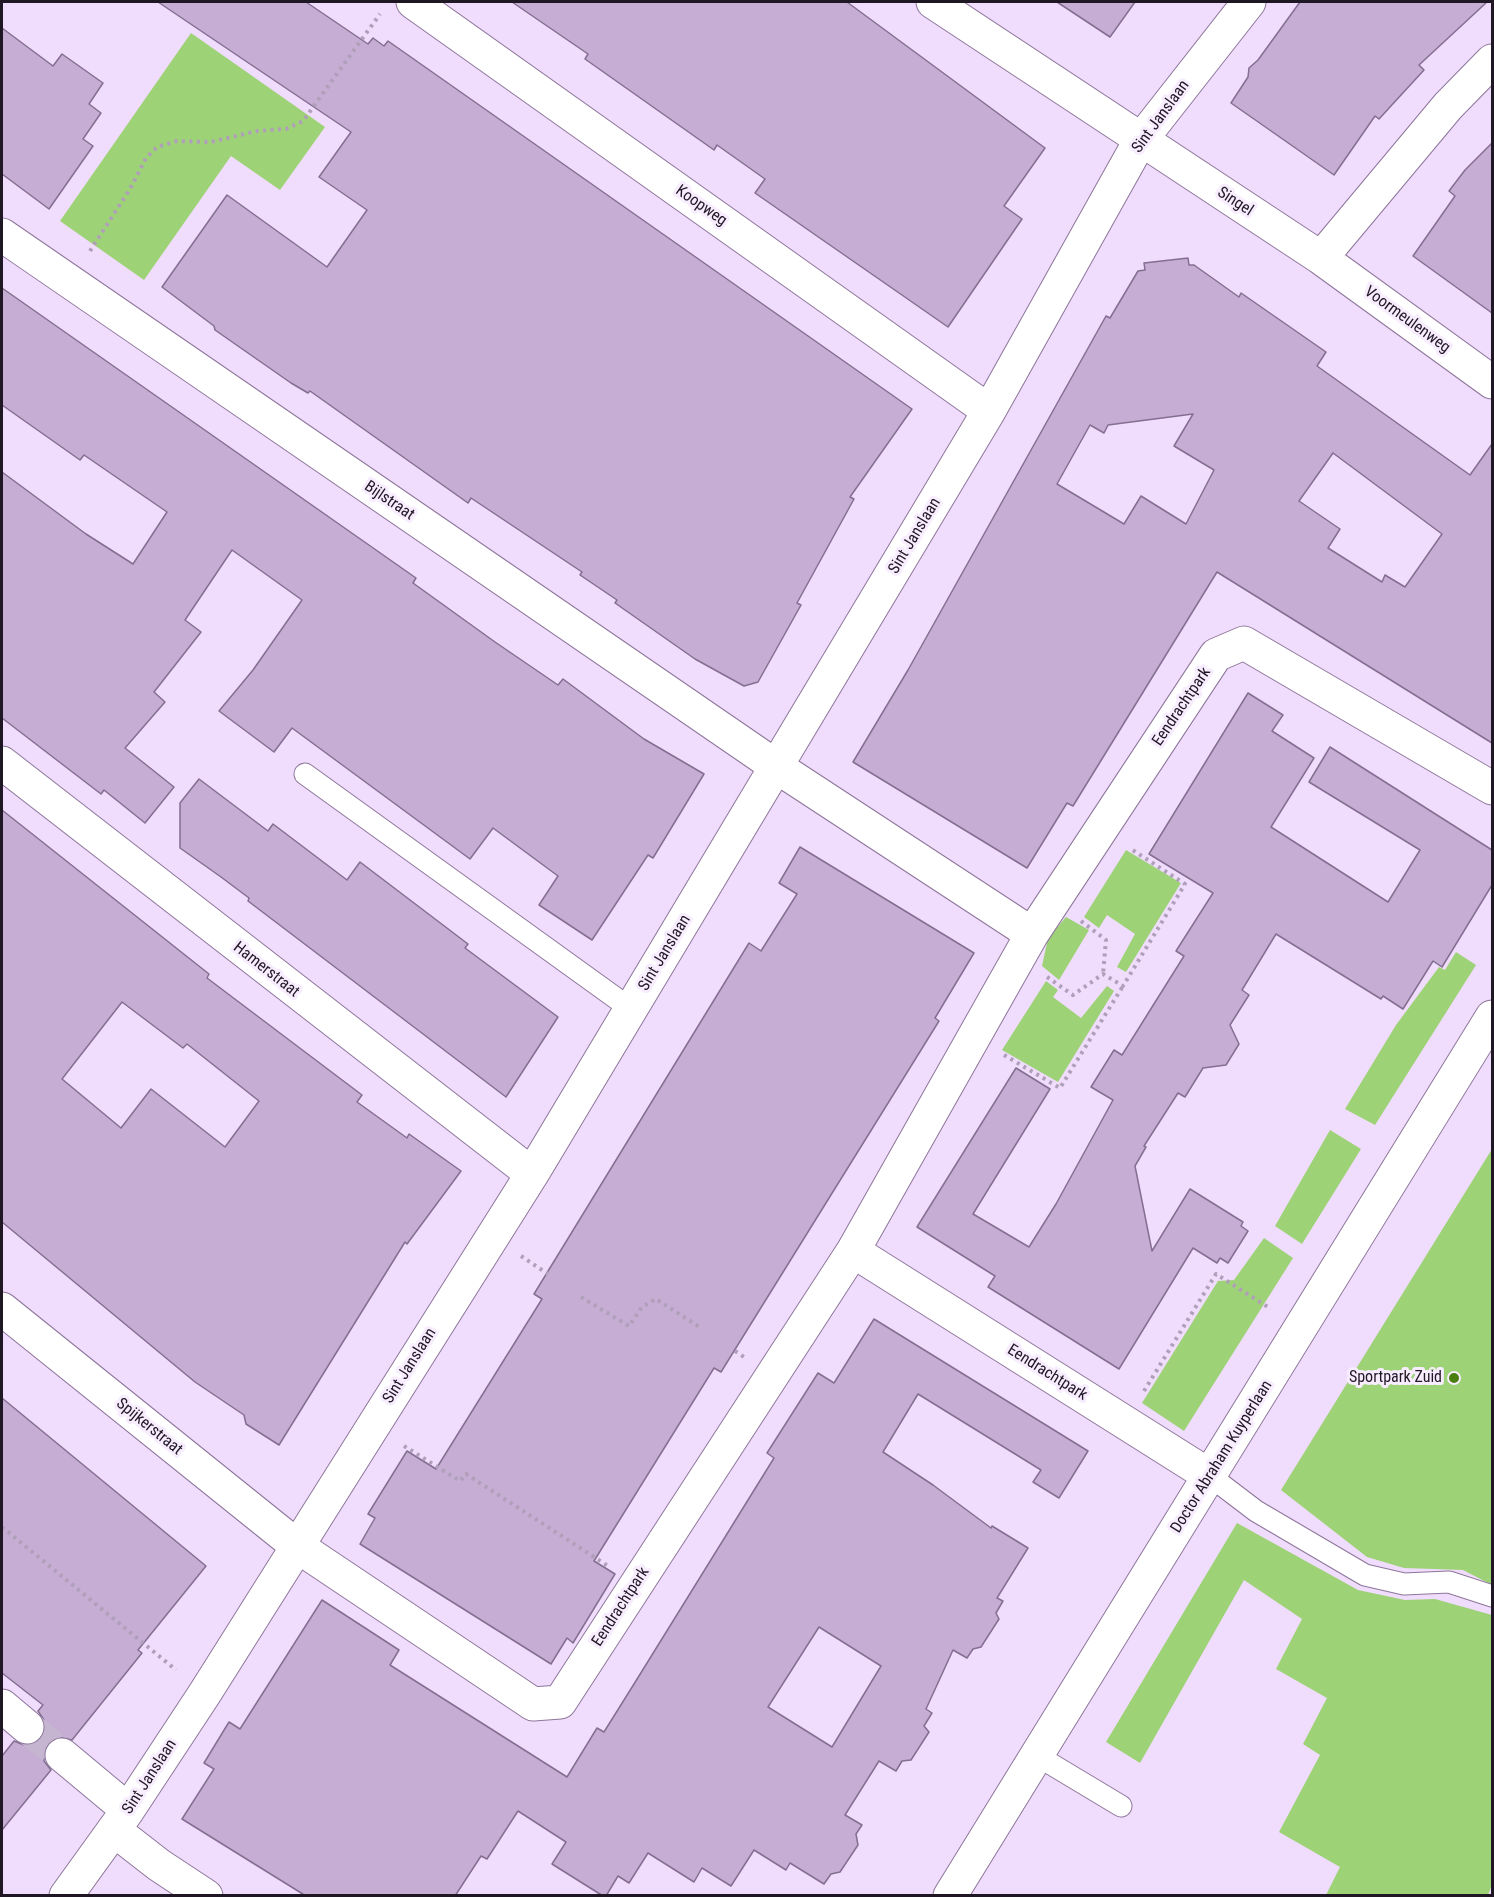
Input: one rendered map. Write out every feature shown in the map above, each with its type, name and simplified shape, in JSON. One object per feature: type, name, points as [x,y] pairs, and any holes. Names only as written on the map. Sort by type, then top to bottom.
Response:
[{"type":"street","name":"Singel","points":[[933,2],[1140,141],[1321,258]]},
{"type":"street","name":"Sint Janslaan","points":[[66,1896],[121,1820],[205,1693],[532,1174],[989,411],[1140,141],[1249,2]]},
{"type":"street","name":"Koopweg","points":[[398,6],[989,411]]},
{"type":"street","points":[[1321,258],[1448,106],[1492,61]]},
{"type":"street","name":"Bijlstraat","points":[[2,235],[777,767]]},
{"type":"street","name":"Voormeulenweg","points":[[1321,258],[1492,382]]},
{"type":"street","name":"Eendrachtpark","points":[[297,1546],[533,1704],[560,1702],[853,1251],[1025,946],[1216,655],[1244,643],[1492,788]]},
{"type":"street","name":"Hamerstraat","points":[[2,763],[532,1174]]},
{"type":"street","points":[[777,767],[1025,946]]},
{"type":"street","name":"Doctor Abraham Kuyperlaan","points":[[950,1896],[1492,1017]]},
{"type":"street","name":"Eendrachtpark","points":[[853,1251],[1210,1476]]},
{"type":"street","name":"Spijkerstraat","points":[[2,1309],[297,1546]]},
{"type":"street","points":[[2,1706],[27,1727]]},
{"type":"street","points":[[62,1755],[159,1865],[206,1896]]},
{"type":"lane","points":[[305,774],[631,1009]]},
{"type":"lane","points":[[1210,1476],[1256,1511],[1365,1575],[1404,1584],[1449,1582],[1492,1596]]},
{"type":"lane","points":[[1036,1755],[1121,1806]]},
{"type":"path","points":[[69,281],[130,189],[146,158],[157,147],[177,141],[211,142],[257,131],[286,129],[303,121],[398,6]]},
{"type":"path","points":[[974,1036],[1060,1088],[1123,986],[1185,884],[1100,830]]},
{"type":"path","points":[[1025,946],[1073,995],[1103,974],[1106,940],[1054,900]]},
{"type":"path","points":[[1103,974],[1123,986]]},
{"type":"path","points":[[1125,1422],[1216,1274],[1301,1328]]},
{"type":"path","points":[[581,1297],[629,1326],[642,1307],[656,1299],[701,1328]]},
{"type":"path","points":[[373,1426],[460,1481],[466,1474],[636,1584]]},
{"type":"path","points":[[2,1527],[205,1693]]},
{"type":"green space","points":[[191,33],[325,127],[280,190],[231,156],[144,280],[60,221]]},
{"type":"green space","points":[[1126,850],[1181,883],[1126,972],[1117,967],[1135,934],[1107,915],[1099,928],[1084,917]]},
{"type":"green space","points":[[1066,917],[1089,930],[1059,980],[1042,966],[1048,938]]},
{"type":"green space","points":[[1456,952],[1476,965],[1375,1125],[1345,1109],[1396,1025],[1439,967],[1445,970]]},
{"type":"green space","points":[[1046,981],[1058,990],[1053,997],[1081,1018],[1107,986],[1114,991],[1058,1082],[1002,1050]]},
{"type":"green space","points":[[1330,1130],[1361,1149],[1302,1244],[1275,1226]]},
{"type":"green space","points":[[1492,1149],[1492,1585],[1463,1570],[1404,1568],[1367,1557],[1281,1490]]},
{"type":"green space","points":[[1264,1238],[1293,1258],[1184,1431],[1142,1403],[1218,1281],[1234,1280]]},
{"type":"green space","points":[[1237,1523],[1358,1590],[1405,1600],[1435,1599],[1492,1615],[1492,1885],[1488,1895],[1326,1895],[1340,1867],[1279,1832],[1320,1755],[1303,1744],[1327,1698],[1276,1669],[1302,1619],[1244,1580],[1140,1763],[1106,1742]]},
{"type":"building","points":[[158,2],[306,2],[368,44],[373,38],[384,46],[388,41],[912,409],[850,497],[854,499],[797,603],[801,605],[758,682],[744,686],[695,659],[615,603],[617,600],[580,575],[582,572],[471,498],[468,503],[310,391],[308,393],[291,383],[215,330],[214,326],[162,287],[227,195],[327,267],[367,210],[319,177],[351,132]]},
{"type":"building","points":[[512,2],[847,2],[1045,148],[1004,206],[1022,219],[948,327],[755,193],[765,179],[717,145],[714,150],[585,59],[588,54]]},
{"type":"building","points":[[1057,2],[1135,2],[1110,37]]},
{"type":"building","points":[[1300,2],[1487,2],[1419,65],[1424,70],[1379,119],[1375,116],[1334,175],[1231,103],[1248,77],[1249,68],[1258,60]]},
{"type":"building","points":[[2,28],[53,66],[62,54],[103,83],[89,104],[101,113],[83,139],[93,146],[49,209],[2,174]]},
{"type":"building","points":[[1492,143],[1492,313],[1413,256],[1455,196],[1449,191],[1465,170]]},
{"type":"building","points":[[1188,258],[1189,265],[1194,265],[1239,297],[1241,293],[1326,352],[1317,366],[1470,475],[1492,444],[1492,743],[1217,572],[1073,806],[1067,803],[1027,868],[853,762],[908,670],[1106,316],[1110,318],[1138,271],[1145,270],[1144,263]],"holes":[[[1193,414],[1174,446],[1214,470],[1186,524],[1141,496],[1124,524],[1057,484],[1090,425],[1104,433],[1108,425]],[[1333,453],[1442,534],[1405,587],[1385,575],[1382,582],[1328,548],[1340,529],[1299,501]]]},
{"type":"building","points":[[2,288],[416,578],[413,583],[495,642],[558,685],[563,679],[644,739],[704,774],[653,858],[648,855],[592,940],[539,905],[558,876],[493,828],[470,859],[292,728],[274,752],[219,711],[253,670],[302,600],[232,550],[185,620],[201,632],[154,692],[165,702],[125,748],[174,787],[145,823],[104,790],[101,794],[2,718],[2,472],[86,534],[133,564],[167,512],[84,455],[80,460],[2,405]]},
{"type":"building","points":[[1248,693],[1283,715],[1272,731],[1314,758],[1271,827],[1388,902],[1420,850],[1309,782],[1330,747],[1492,850],[1492,885],[1442,967],[1433,961],[1403,1009],[1383,996],[1381,999],[1276,934],[1242,990],[1249,995],[1230,1025],[1239,1044],[1226,1065],[1203,1068],[1185,1097],[1178,1093],[1144,1146],[1146,1147],[1135,1166],[1152,1251],[1190,1189],[1243,1222],[1241,1226],[1248,1231],[1228,1263],[1220,1258],[1217,1263],[1193,1248],[1119,1369],[988,1287],[995,1276],[917,1227],[1016,1068],[1050,1089],[973,1214],[1029,1247],[1056,1204],[1113,1100],[1091,1087],[1114,1050],[1122,1055],[1184,956],[1176,951],[1213,893],[1149,854]]},
{"type":"building","points":[[199,779],[268,831],[273,824],[347,880],[360,862],[468,944],[465,948],[558,1017],[506,1097],[248,901],[249,898],[180,848],[180,803]]},
{"type":"building","points":[[2,810],[209,974],[207,978],[362,1095],[357,1102],[407,1138],[409,1134],[461,1171],[407,1244],[405,1242],[279,1445],[246,1424],[244,1415],[195,1382],[2,1222]],"holes":[[[122,1002],[183,1048],[187,1044],[259,1101],[225,1147],[151,1089],[121,1128],[62,1079]]]},
{"type":"building","points":[[800,847],[974,953],[935,1018],[939,1021],[721,1372],[714,1368],[594,1561],[615,1574],[573,1643],[567,1638],[551,1664],[360,1544],[375,1518],[368,1514],[407,1451],[436,1469],[542,1299],[534,1294],[749,943],[761,951],[797,894],[779,883]]},
{"type":"building","points":[[874,1319],[1088,1451],[1059,1498],[1033,1482],[1041,1470],[918,1394],[883,1452],[991,1528],[992,1526],[1028,1548],[997,1598],[1003,1601],[996,1613],[999,1619],[981,1647],[973,1649],[967,1658],[953,1650],[926,1709],[932,1713],[924,1726],[929,1732],[911,1760],[902,1761],[896,1771],[879,1761],[845,1815],[862,1825],[856,1834],[858,1845],[840,1872],[831,1874],[824,1884],[790,1863],[786,1870],[754,1850],[731,1886],[702,1868],[694,1882],[648,1853],[629,1883],[618,1876],[606,1896],[603,1896],[552,1864],[566,1842],[518,1811],[487,1859],[481,1856],[455,1896],[306,1896],[182,1819],[214,1769],[204,1763],[229,1722],[240,1729],[322,1600],[399,1650],[390,1665],[567,1777],[597,1728],[604,1732],[634,1684],[774,1458],[767,1453],[818,1373],[834,1383]],"holes":[[[819,1627],[881,1666],[832,1747],[768,1707]]]},
{"type":"building","points":[[2,1398],[206,1566],[138,1650],[142,1653],[72,1740],[56,1737],[47,1743],[44,1761],[51,1770],[2,1830],[2,1756],[14,1741],[24,1745],[34,1744],[42,1739],[45,1730],[44,1720],[38,1711],[43,1705],[2,1673]]},
{"type":"tunnel","points":[[27,1727],[62,1755]]},
{"type":"place","name":"Sportpark Zuid","points":[[1454,1378]]}]
